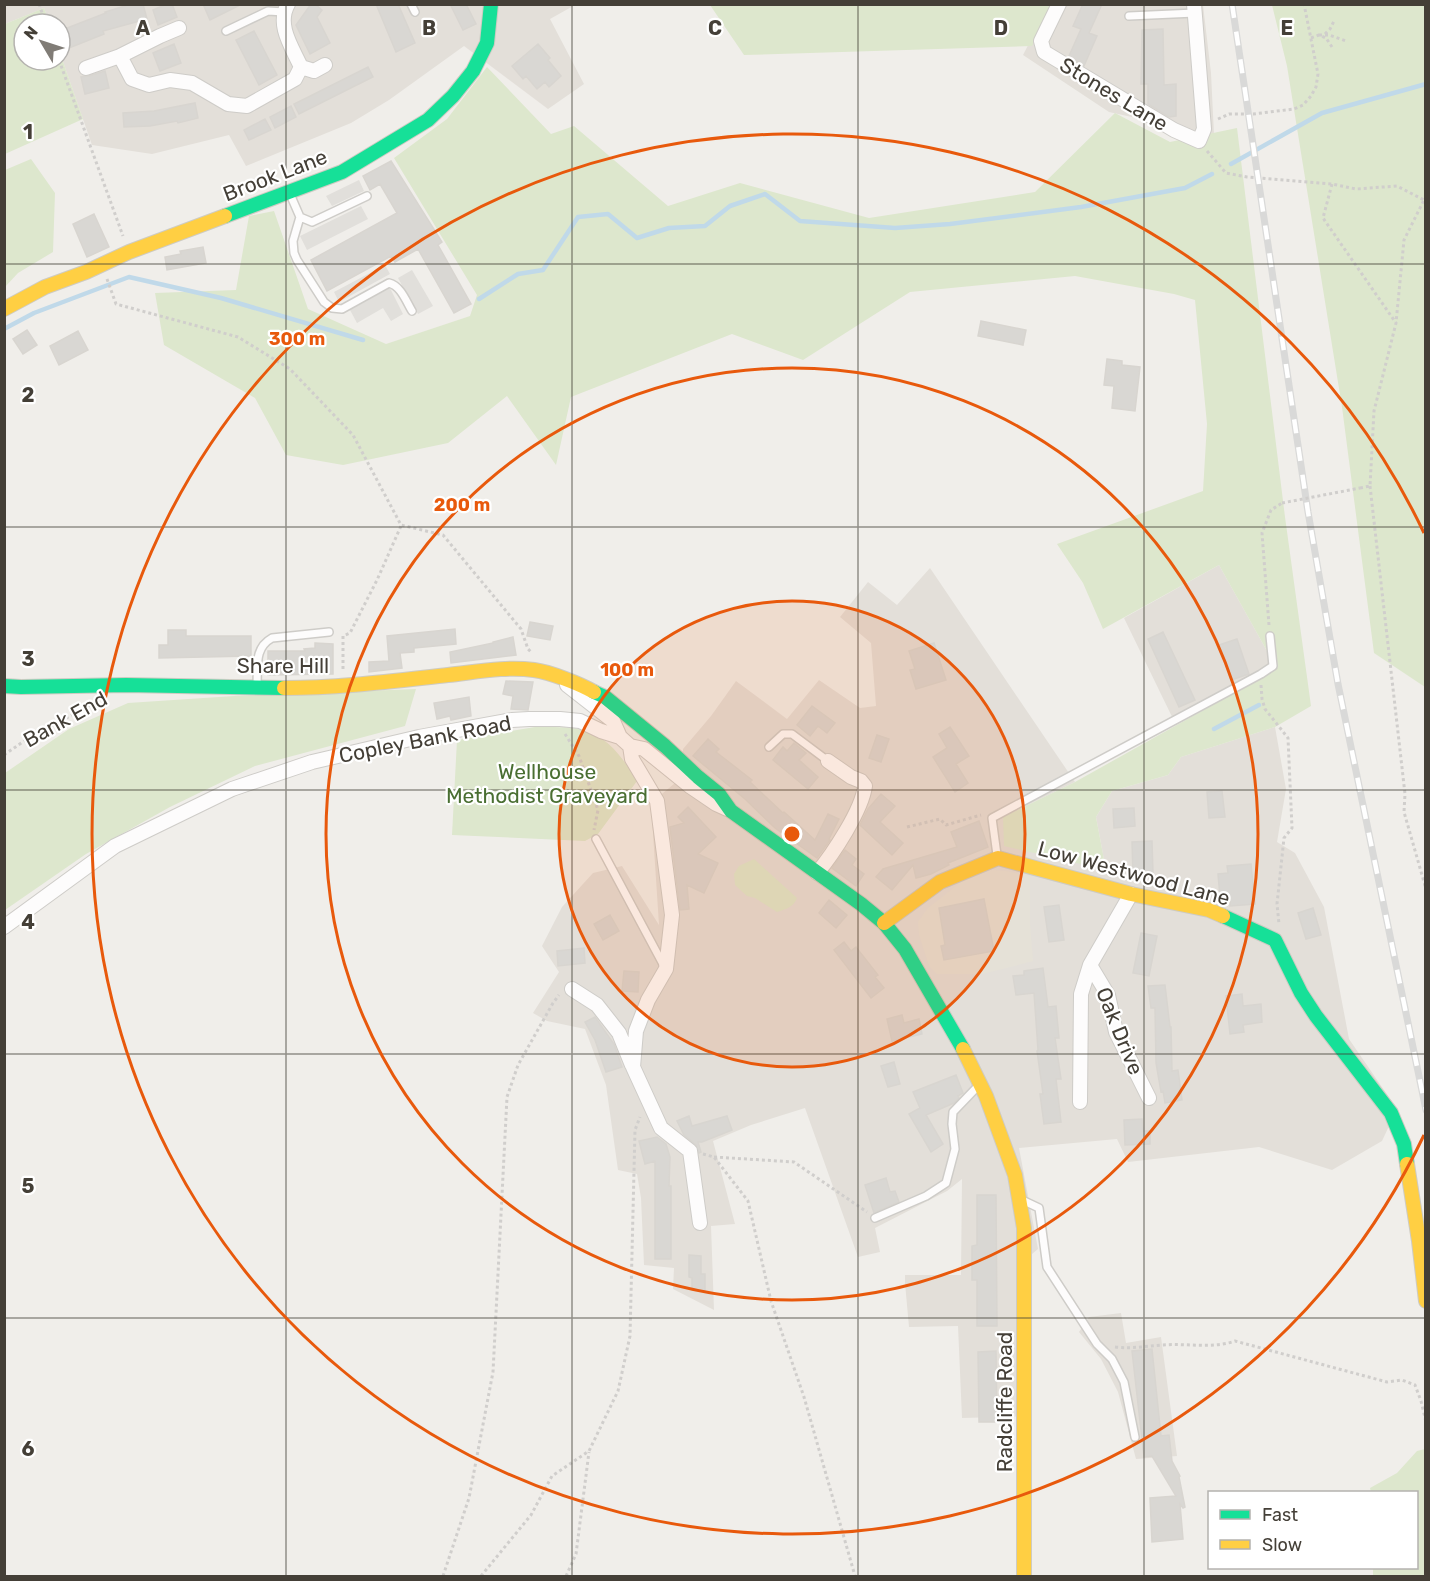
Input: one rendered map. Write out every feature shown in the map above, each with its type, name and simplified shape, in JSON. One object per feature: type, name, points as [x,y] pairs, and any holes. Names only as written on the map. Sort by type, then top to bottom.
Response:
[{"type":"street","name":"Brook Lane","points":[[4,309],[45,287],[86,272],[129,252],[342,172],[428,120],[453,96],[473,71],[487,43],[491,4]]},
{"type":"street","name":"Stones Lane","points":[[1059,4],[1041,41],[1044,52],[1174,130],[1199,141]]},
{"type":"street","points":[[286,8],[283,27],[301,67],[314,71],[325,65]]},
{"type":"street","points":[[1195,9],[1204,129],[1199,141]]},
{"type":"street","points":[[86,68],[120,56],[178,28]]},
{"type":"street","points":[[120,56],[132,79],[149,85],[170,80],[192,82],[228,104],[247,105],[295,79],[301,67]]},
{"type":"street","name":"Share Hill","points":[[4,686],[309,688],[504,669],[535,670],[559,680],[583,686],[605,697],[719,794],[731,811],[884,923]]},
{"type":"street","name":"Copley Bank Road","points":[[559,680],[613,721],[625,741]]},
{"type":"street","name":"Copley Bank Road","points":[[4,927],[116,846],[232,789],[312,762],[419,737],[512,720],[580,721],[644,749],[691,787],[731,811]]},
{"type":"street","points":[[625,741],[632,759],[657,801],[672,915],[666,969],[648,1000],[636,1031],[633,1067]]},
{"type":"street","points":[[817,873],[830,858],[860,803],[865,786],[861,781],[828,761]]},
{"type":"street","points":[[884,923],[940,882],[998,858]]},
{"type":"street","name":"Low Westwood Lane","points":[[998,858],[1131,894],[1209,910],[1275,940],[1301,993],[1316,1016],[1391,1113],[1404,1144],[1419,1241],[1425,1301]]},
{"type":"street","name":"Oak Drive","points":[[1080,1102],[1081,994],[1090,965],[1131,894]]},
{"type":"street","name":"Radcliffe Road","points":[[884,923],[905,949],[959,1042],[986,1096],[1015,1175],[1024,1228],[1024,1576]]},
{"type":"street","name":"Oak Drive","points":[[1090,965],[1108,995],[1116,1032],[1149,1098]]},
{"type":"street","points":[[572,989],[597,1005],[619,1033],[661,1128],[690,1151],[700,1223]]},
{"type":"lane","points":[[411,4],[415,12]]},
{"type":"lane","points":[[226,31],[268,11],[286,8]]},
{"type":"lane","points":[[1129,16],[1195,9]]},
{"type":"lane","points":[[289,192],[300,217],[293,242],[294,253],[324,302],[332,308],[342,309],[389,283],[395,284],[412,311]]},
{"type":"lane","points":[[300,217],[312,222],[367,196]]},
{"type":"lane","points":[[256,687],[259,651],[268,640],[329,632]]},
{"type":"lane","points":[[998,858],[992,818],[1261,674],[1273,666],[1270,636]]},
{"type":"lane","points":[[769,747],[783,734],[792,734],[828,761]]},
{"type":"lane","points":[[596,838],[666,969]]},
{"type":"lane","points":[[875,1218],[926,1196],[946,1183],[956,1149],[952,1124],[953,1112],[980,1083]]},
{"type":"lane","points":[[1019,1199],[1039,1208],[1047,1267],[1097,1344],[1112,1359],[1124,1382],[1135,1437]]},
{"type":"path","points":[[1215,120],[1228,114],[1286,110],[1303,105],[1311,96],[1316,87],[1318,74],[1304,4]]},
{"type":"path","points":[[1321,35],[1330,29],[1334,21]]},
{"type":"path","points":[[1321,35],[1332,47]]},
{"type":"path","points":[[1311,38],[1329,35],[1346,41]]},
{"type":"path","points":[[63,72],[129,252]]},
{"type":"path","points":[[1199,141],[1226,173],[1246,177],[1332,184],[1356,189],[1397,186],[1425,201],[1404,240],[1396,323],[1374,411],[1370,486],[1405,794],[1404,813],[1425,890]]},
{"type":"path","points":[[1332,184],[1323,218],[1396,323]]},
{"type":"path","points":[[105,273],[116,304],[238,337],[290,369],[353,435],[401,525],[443,535],[521,630],[528,649],[536,657]]},
{"type":"path","points":[[1270,636],[1262,533],[1271,510],[1282,503],[1370,486]]},
{"type":"path","points":[[344,686],[343,636],[350,633],[401,525]]},
{"type":"path","points":[[1261,674],[1262,699],[1265,709],[1288,738],[1292,828],[1284,838],[1276,904],[1279,921]]},
{"type":"path","name":"Bank End","points":[[4,755],[24,741],[98,701]]},
{"type":"path","points":[[560,719],[560,728],[579,756],[598,810],[593,834],[596,838]]},
{"type":"path","points":[[907,827],[940,819],[946,825],[989,812],[992,818]]},
{"type":"path","points":[[443,1576],[469,1498],[493,1372],[507,1097],[518,1065],[552,1003],[566,986],[572,989]]},
{"type":"path","points":[[566,1576],[576,1554],[589,1451],[618,1391],[630,1336],[635,1130],[647,1099]]},
{"type":"path","points":[[690,1151],[714,1157],[794,1162],[875,1218]]},
{"type":"path","points":[[714,1157],[748,1201],[771,1301],[804,1396],[855,1576]]},
{"type":"path","points":[[1131,1348],[1164,1344],[1222,1345],[1235,1341],[1387,1382],[1402,1380],[1415,1385],[1425,1422]]},
{"type":"path","points":[[481,1576],[531,1515],[552,1476],[589,1451]]},
{"type":"shaded area","points":[[5,4],[575,5],[550,19],[584,84],[548,109],[464,46],[389,100],[351,123],[246,166],[229,135],[152,154],[92,145],[67,72],[72,72],[72,12],[46,12],[44,8],[34,12],[12,12],[12,21],[5,24]]},
{"type":"shaded area","points":[[1049,5],[1203,5],[1211,73],[1214,135],[1109,112],[1023,55]]},
{"type":"shaded area","points":[[359,180],[364,191],[332,206],[326,196]]},
{"type":"shaded area","points":[[361,206],[368,219],[307,250],[300,236]]},
{"type":"shaded area","points":[[385,265],[390,274],[339,302],[334,292]]},
{"type":"shaded area","points":[[412,270],[433,306],[418,314],[398,278]]},
{"type":"shaded area","points":[[390,288],[403,314],[391,321],[383,308],[357,323],[350,310]]},
{"type":"shaded area","points":[[1219,565],[1277,669],[1176,725],[1124,618]]},
{"type":"shaded area","points":[[930,568],[1075,782],[1003,817],[1106,870],[1096,817],[1112,791],[1168,775],[1181,757],[1275,727],[1286,789],[1277,842],[1295,853],[1324,907],[1349,1039],[1397,1109],[1382,1141],[1332,1170],[1259,1147],[1128,1162],[1117,1139],[1019,1148],[1038,1249],[1032,1254],[1032,1416],[962,1418],[958,1326],[909,1327],[905,1275],[961,1275],[962,1179],[947,1191],[875,1228],[880,1252],[858,1257],[805,1108],[751,1125],[713,1141],[735,1224],[711,1226],[714,1310],[673,1289],[674,1268],[644,1265],[641,1198],[637,1174],[618,1170],[606,1085],[585,1029],[547,1021],[533,1013],[559,972],[542,946],[562,907],[593,873],[622,866],[659,925],[651,803],[682,774],[683,749],[736,681],[787,719],[819,680],[860,708],[876,706],[871,643],[840,617],[868,582],[897,605]]},
{"type":"shaded area","points":[[991,870],[1030,876],[1033,961],[983,974],[937,974],[929,966],[919,935],[918,922],[928,908],[965,879]]},
{"type":"shaded area","points":[[1121,1313],[1126,1343],[1161,1337],[1177,1456],[1136,1459],[1118,1392],[1101,1359],[1079,1332],[1089,1317]]},
{"type":"green space","points":[[710,5],[1053,5],[1032,46],[744,55]]},
{"type":"green space","points":[[1272,5],[1425,5],[1425,687],[1374,653],[1342,407],[1287,66]]},
{"type":"green space","points":[[12,21],[12,72],[67,72],[83,119],[5,154],[5,24]]},
{"type":"green space","points":[[487,67],[551,134],[574,126],[668,206],[740,183],[869,218],[1035,192],[1115,113],[1170,142],[1237,128],[1311,706],[1275,727],[1181,757],[1168,775],[1112,791],[1096,817],[1106,870],[1004,846],[1003,817],[1075,782],[1277,669],[1219,565],[1103,629],[1083,583],[1057,544],[1203,491],[1207,424],[1195,300],[1174,294],[1075,276],[910,292],[803,360],[732,334],[571,397],[556,465],[507,396],[448,443],[343,465],[286,455],[255,398],[164,345],[155,293],[236,290],[249,216],[274,211],[308,309],[386,344],[470,316],[477,295],[394,158],[447,119]]},
{"type":"green space","points":[[31,159],[55,193],[53,252],[18,273],[5,287],[5,170]]},
{"type":"green space","points":[[416,689],[405,726],[255,766],[170,807],[86,854],[5,910],[5,773],[69,729],[128,703],[234,696]]},
{"type":"green space","name":"Wellhouse Methodist Graveyard","points":[[535,727],[575,728],[603,739],[616,751],[637,781],[598,834],[585,841],[452,835],[457,740]]},
{"type":"green space","points":[[754,859],[797,898],[792,906],[777,912],[755,898],[747,896],[735,885],[734,874],[739,866]]},
{"type":"green space","points":[[1425,1449],[1425,1576],[1373,1576],[1373,1569],[1418,1569],[1418,1491],[1371,1491],[1370,1488],[1397,1473],[1417,1451]]},
{"type":"building","points":[[131,4],[143,4],[147,19],[103,31],[104,34],[72,47],[72,26]]},
{"type":"building","points":[[172,4],[177,17],[158,25],[153,10]]},
{"type":"building","points":[[203,4],[242,4],[210,20]]},
{"type":"building","points":[[311,4],[315,4],[322,10],[317,17],[330,43],[310,54],[296,25]]},
{"type":"building","points":[[376,4],[398,4],[415,43],[396,52]]},
{"type":"building","points":[[450,4],[466,4],[476,24],[463,30]]},
{"type":"building","points":[[1083,4],[1102,4],[1089,33],[1097,36],[1084,66],[1069,56],[1081,29],[1073,26]]},
{"type":"building","points":[[1163,29],[1164,85],[1176,84],[1176,116],[1169,117],[1148,104],[1148,84],[1141,84],[1142,30]]},
{"type":"building","points":[[254,31],[277,75],[259,85],[236,40]]},
{"type":"building","points":[[174,44],[181,63],[160,71],[153,53]]},
{"type":"building","points":[[538,44],[561,76],[549,87],[545,82],[537,89],[526,76],[523,79],[512,66]]},
{"type":"building","points":[[368,67],[373,77],[299,114],[294,104]]},
{"type":"building","points":[[105,71],[109,88],[85,94],[81,77]]},
{"type":"building","points":[[195,103],[198,118],[178,123],[177,121],[150,126],[124,127],[123,113],[154,111]]},
{"type":"building","points":[[291,106],[296,117],[275,128],[270,117]]},
{"type":"building","points":[[265,119],[271,130],[249,140],[244,130]]},
{"type":"building","points":[[391,161],[442,242],[438,245],[471,304],[454,313],[418,249],[395,262],[391,256],[327,291],[311,260],[397,213],[380,184],[370,190],[363,176]]},
{"type":"building","points":[[94,214],[109,247],[87,257],[73,224]]},
{"type":"building","points":[[203,247],[206,263],[167,270],[165,257],[181,254],[180,251]]},
{"type":"building","points":[[981,321],[1026,330],[1023,345],[978,336]]},
{"type":"building","points":[[27,330],[37,345],[23,354],[13,339]]},
{"type":"building","points":[[78,331],[88,350],[59,365],[50,346]]},
{"type":"building","points":[[1107,359],[1122,361],[1122,365],[1140,367],[1135,411],[1112,408],[1114,386],[1104,385]]},
{"type":"building","points":[[530,622],[553,626],[550,640],[527,636]]},
{"type":"building","points":[[455,629],[456,644],[414,648],[414,652],[400,653],[402,668],[369,672],[369,662],[389,661],[387,636]]},
{"type":"building","points":[[168,630],[186,630],[186,636],[251,636],[251,656],[159,658],[159,645],[168,645]]},
{"type":"building","points":[[1163,632],[1195,700],[1179,707],[1148,639]]},
{"type":"building","points":[[513,637],[516,655],[451,663],[450,652]]},
{"type":"building","points":[[1237,639],[1249,674],[1231,680],[1219,645]]},
{"type":"building","points":[[315,643],[333,644],[333,674],[268,675],[268,651],[305,651],[304,649],[315,648]]},
{"type":"building","points":[[934,643],[946,680],[916,689],[910,670],[915,669],[909,651]]},
{"type":"building","points":[[506,681],[533,682],[528,710],[511,709],[513,696],[503,694]]},
{"type":"building","points":[[469,697],[471,716],[451,720],[450,716],[437,719],[434,703]]},
{"type":"building","points":[[812,706],[835,723],[827,733],[818,726],[810,736],[797,725]]},
{"type":"building","points":[[950,727],[969,756],[956,764],[968,783],[955,792],[933,757],[947,748],[939,734]]},
{"type":"building","points":[[877,735],[889,739],[881,762],[869,758]]},
{"type":"building","points":[[708,739],[719,749],[716,752],[752,780],[750,782],[815,840],[828,814],[839,819],[830,840],[817,858],[775,828],[745,799],[693,756]]},
{"type":"building","points":[[794,743],[806,753],[799,760],[818,777],[808,789],[773,760],[783,747],[787,751]]},
{"type":"building","points":[[1222,791],[1225,817],[1209,818],[1207,792]]},
{"type":"building","points":[[881,794],[895,806],[880,822],[903,843],[892,855],[860,825],[868,809]]},
{"type":"building","points":[[688,807],[716,837],[698,854],[718,863],[704,893],[687,885],[689,909],[680,910],[670,827],[684,823],[678,817]]},
{"type":"building","points":[[1134,808],[1135,826],[1114,828],[1113,809]]},
{"type":"building","points":[[979,821],[988,847],[948,863],[949,865],[931,874],[916,878],[913,865],[892,890],[876,877],[883,869],[957,847],[951,832]]},
{"type":"building","points":[[1152,841],[1153,874],[1133,875],[1132,842]]},
{"type":"building","points":[[845,850],[856,859],[852,865],[864,874],[856,886],[832,868]]},
{"type":"building","points":[[1251,864],[1255,904],[1230,906],[1230,897],[1220,897],[1218,874],[1228,873],[1227,866]]},
{"type":"building","points":[[984,899],[994,951],[944,960],[941,946],[945,945],[939,908]]},
{"type":"building","points":[[829,900],[847,915],[836,928],[819,913]]},
{"type":"building","points":[[1059,905],[1064,940],[1049,942],[1044,907]]},
{"type":"building","points":[[1313,908],[1321,935],[1306,939],[1298,913]]},
{"type":"building","points":[[610,915],[619,931],[603,940],[594,924]]},
{"type":"building","points":[[1141,933],[1157,936],[1149,976],[1133,973]]},
{"type":"building","points":[[844,942],[851,951],[856,947],[878,975],[875,977],[884,988],[871,998],[834,950]]},
{"type":"building","points":[[584,948],[585,963],[558,966],[557,951]]},
{"type":"building","points":[[1043,968],[1048,1007],[1056,1006],[1059,1038],[1055,1038],[1061,1079],[1056,1079],[1061,1122],[1044,1124],[1034,993],[1016,995],[1013,976],[1024,975],[1024,971]]},
{"type":"building","points":[[624,971],[639,972],[638,992],[622,991]]},
{"type":"building","points":[[1165,985],[1171,1027],[1172,1071],[1178,1070],[1182,1100],[1165,1103],[1156,1063],[1155,1008],[1151,1008],[1148,986]]},
{"type":"building","points":[[1242,994],[1243,1006],[1261,1004],[1262,1022],[1243,1025],[1244,1032],[1230,1034],[1226,996]]},
{"type":"building","points":[[902,1015],[904,1023],[919,1019],[922,1034],[892,1041],[887,1019]]},
{"type":"building","points":[[595,1017],[614,1044],[622,1067],[606,1072],[595,1040],[585,1022]]},
{"type":"building","points":[[894,1062],[900,1084],[888,1087],[881,1066]]},
{"type":"building","points":[[956,1075],[963,1093],[954,1103],[926,1115],[943,1144],[931,1152],[909,1114],[920,1108],[913,1092]]},
{"type":"building","points":[[689,1116],[692,1126],[727,1116],[732,1130],[698,1142],[701,1152],[699,1153],[696,1145],[684,1135],[677,1121]]},
{"type":"building","points":[[1142,1119],[1143,1131],[1150,1131],[1150,1144],[1125,1145],[1124,1120]]},
{"type":"building","points":[[657,1137],[666,1144],[670,1157],[671,1259],[655,1259],[655,1161],[645,1164],[639,1141]]},
{"type":"building","points":[[886,1178],[890,1192],[895,1191],[899,1202],[874,1213],[865,1185]]},
{"type":"building","points":[[977,1195],[996,1195],[997,1326],[977,1326],[977,1280],[972,1280],[972,1246],[977,1245]]},
{"type":"building","points":[[689,1255],[701,1256],[701,1274],[705,1274],[705,1291],[692,1290],[692,1278],[689,1277]]},
{"type":"building","points":[[1152,1349],[1161,1436],[1169,1435],[1172,1461],[1180,1476],[1185,1507],[1183,1508],[1180,1504],[1183,1539],[1152,1542],[1150,1498],[1176,1496],[1152,1456],[1144,1457],[1132,1351]]},
{"type":"building","points":[[996,1351],[997,1422],[979,1422],[978,1352]]},
{"type":"waterway","points":[[1231,164],[1322,113],[1426,84]]},
{"type":"waterway","points":[[479,299],[518,274],[543,270],[578,217],[608,214],[637,238],[669,228],[705,226],[730,206],[765,194],[800,221],[895,228],[950,224],[1081,207],[1185,188],[1212,174]]},
{"type":"waterway","points":[[4,329],[34,313],[129,277],[221,298],[363,340]]},
{"type":"waterway","points":[[1214,729],[1259,705]]},
{"type":"railway","points":[[1232,4],[1308,512],[1338,684],[1426,1110]]},
{"type":"traffic: fast","points":[[225,216],[342,172],[428,120],[453,96],[473,71],[487,43],[491,4]]},
{"type":"traffic: fast","points":[[4,686],[126,685],[284,688]]},
{"type":"traffic: fast","points":[[594,692],[605,697],[665,746],[719,794],[731,811],[884,923],[905,949],[963,1049]]},
{"type":"traffic: fast","points":[[1223,916],[1275,940],[1301,993],[1316,1016],[1391,1113],[1404,1144],[1407,1164]]},
{"type":"traffic: slow","points":[[4,309],[45,287],[225,216]]},
{"type":"traffic: slow","points":[[284,688],[366,684],[513,669],[548,673],[594,692]]},
{"type":"traffic: slow","points":[[884,923],[940,882],[998,858],[1131,894],[1209,910],[1223,916]]},
{"type":"traffic: slow","points":[[963,1049],[986,1096],[1015,1175],[1024,1228],[1024,1576]]},
{"type":"traffic: slow","points":[[1407,1164],[1426,1301]]}]
